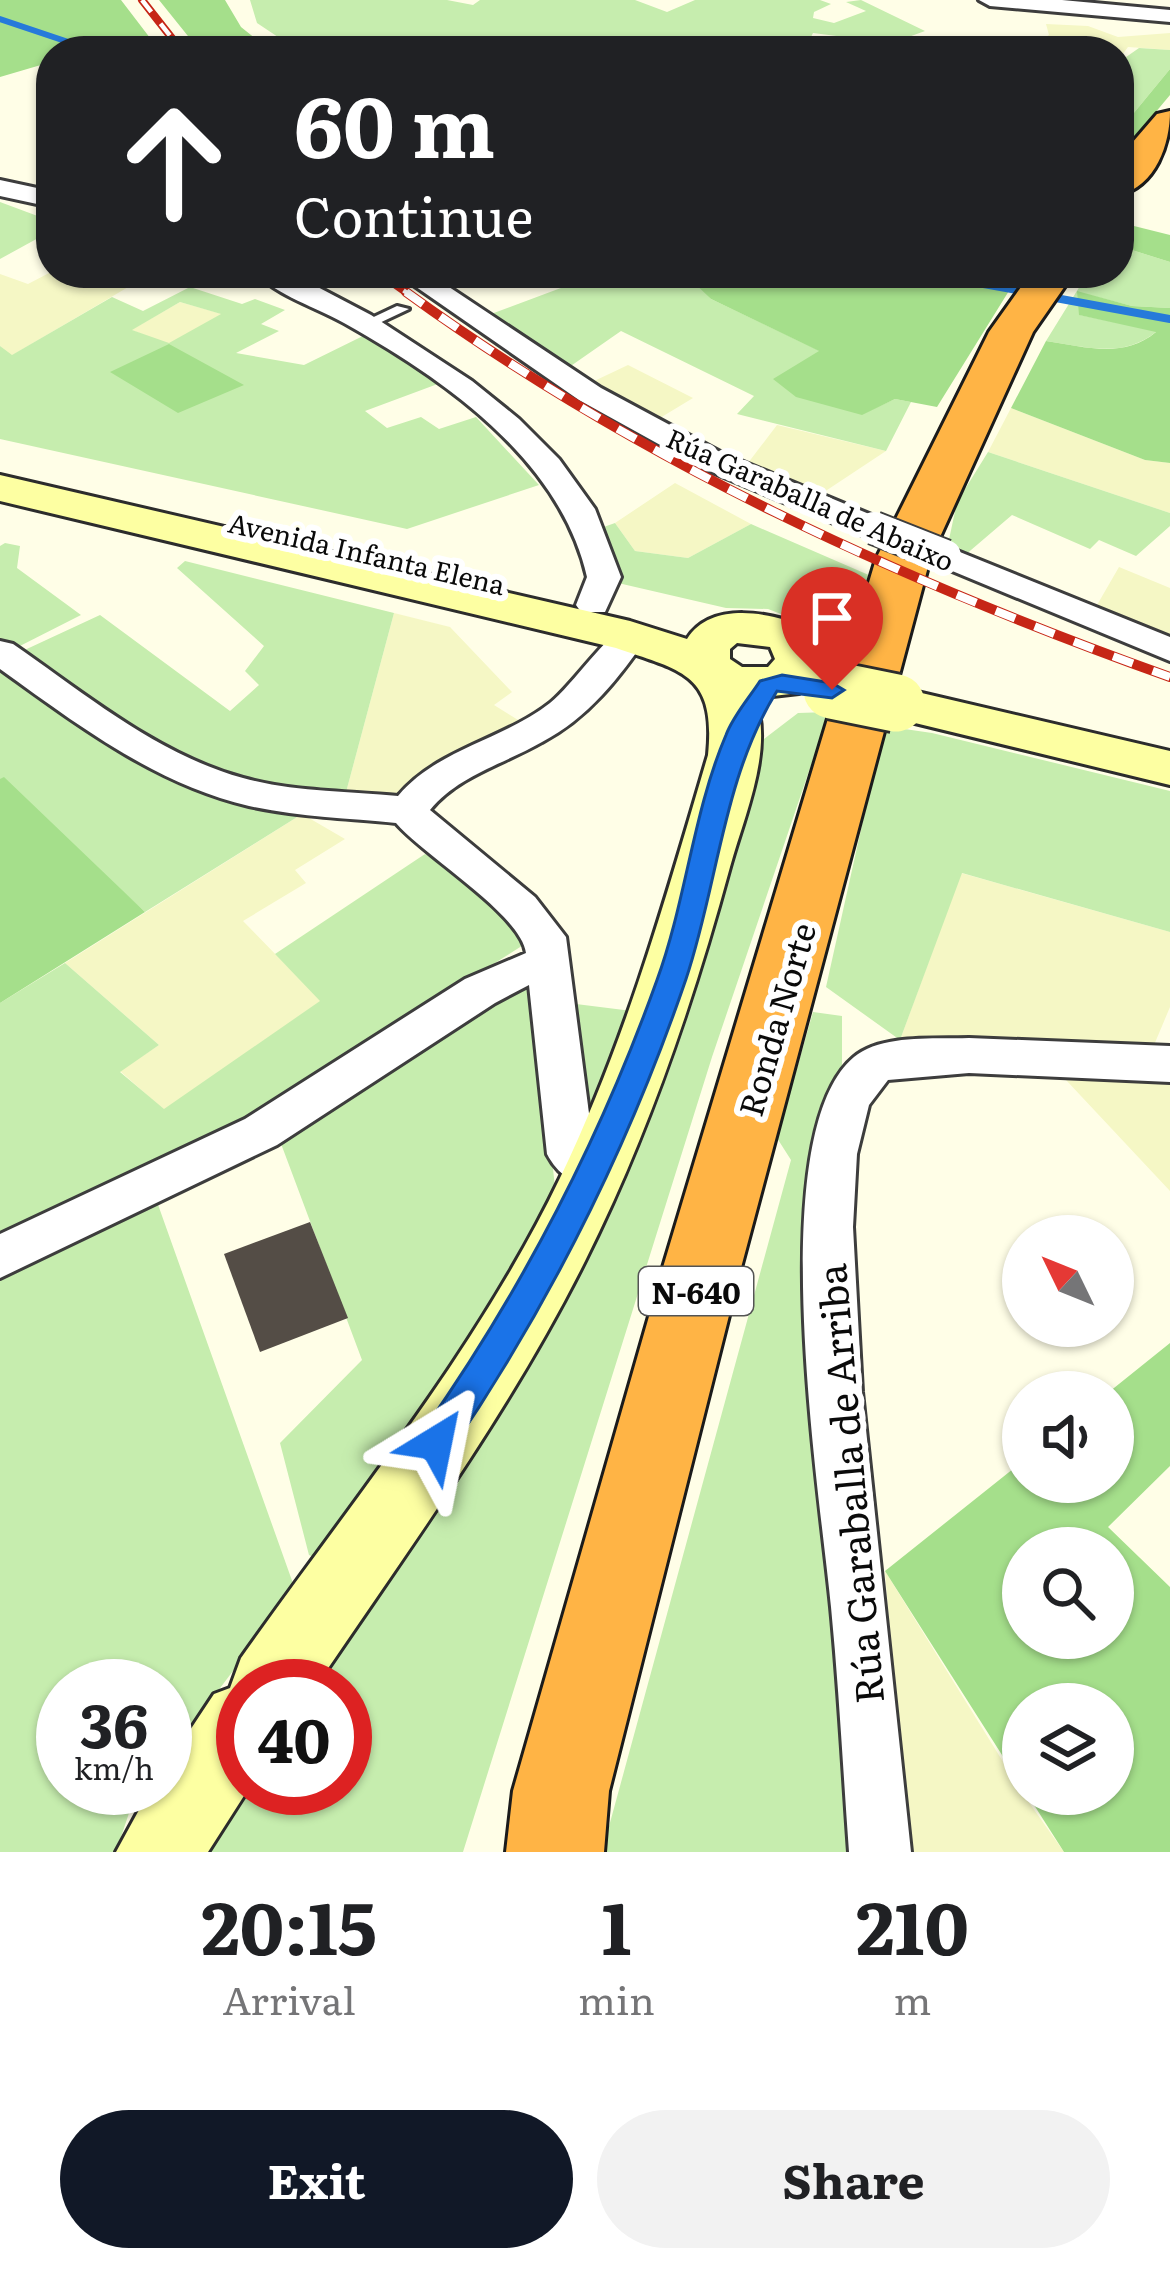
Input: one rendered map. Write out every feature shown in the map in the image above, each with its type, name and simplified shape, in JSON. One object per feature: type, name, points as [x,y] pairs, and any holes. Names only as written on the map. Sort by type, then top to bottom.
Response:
[{"type":"highway","points":[[1134,165],[1170,122]]},
{"type":"highway","name":"Ronda Norte","points":[[549,1832],[703,1264],[904,560],[922,511],[1011,332],[1042,288]]},
{"type":"street","points":[[990,0],[1159,9]]},
{"type":"street","points":[[0,188],[36,196]]},
{"type":"street","points":[[299,288],[368,323],[458,383],[554,475],[590,525],[604,581],[614,661],[564,710],[443,778],[408,811]]},
{"type":"street","name":"Rúa Garaballa de Abaixo","points":[[431,288],[528,356],[711,460],[1170,650]]},
{"type":"street","name":"Avenida Infanta Elena","points":[[0,466],[612,621],[750,674],[837,676],[1170,744]]},
{"type":"street","name":"Avenida Infanta Elena","points":[[0,488],[612,621]]},
{"type":"street","points":[[0,652],[158,756],[224,786],[299,802],[408,811],[427,833],[520,908],[545,937],[551,963],[571,1154],[596,1170]]},
{"type":"street","points":[[287,1659],[488,1367],[561,1242],[596,1170],[669,989],[750,674]]},
{"type":"street","name":"Avenida Infanta Elena","points":[[899,690],[1170,768]]},
{"type":"street","points":[[0,1257],[262,1132],[480,992],[524,969],[551,963]]},
{"type":"street","name":"Rúa Garaballa de Arriba","points":[[880,1852],[831,1343],[827,1233],[844,1103],[860,1076],[875,1065],[916,1055],[1170,1064]]},
{"type":"street","points":[[159,1852],[216,1764]]},
{"type":"lane","points":[[368,323],[402,309]]},
{"type":"green space","points":[[0,0],[121,0],[149,36],[36,36],[36,66],[0,77]]},
{"type":"green space","points":[[159,0],[225,0],[252,36],[188,36]]},
{"type":"green space","points":[[250,0],[447,0],[473,5],[480,0],[635,0],[667,12],[695,0],[820,0],[831,4],[814,12],[813,18],[834,23],[866,11],[846,2],[861,0],[925,31],[911,36],[276,36],[257,23]]},
{"type":"green space","points":[[1046,24],[1088,26],[1115,36],[1047,36]]},
{"type":"green space","points":[[1170,33],[1170,50],[1134,47],[1131,36]]},
{"type":"green space","points":[[1170,50],[1170,69],[1134,113],[1134,52]]},
{"type":"green space","points":[[1170,69],[1170,95],[1134,138],[1134,113]]},
{"type":"green space","points":[[0,202],[36,215],[36,239],[0,259]]},
{"type":"green space","points":[[1134,226],[1170,235],[1170,262],[1134,251]]},
{"type":"green space","points":[[1134,251],[1170,262],[1170,308],[1132,306],[1078,292],[1080,315],[1157,331],[1144,340],[1118,348],[1046,341],[1079,288],[1134,288]]},
{"type":"green space","points":[[0,274],[28,284],[36,280],[36,288],[127,288],[11,356],[0,346]]},
{"type":"green space","points":[[188,288],[242,304],[255,299],[285,310],[261,324],[279,331],[236,353],[304,365],[367,334],[443,382],[365,411],[387,428],[421,417],[439,429],[476,417],[539,485],[407,529],[0,439],[0,346],[12,355],[112,297],[143,311]],"holes":[[[180,302],[221,314],[169,343],[132,330]]]},
{"type":"green space","points":[[561,288],[701,288],[711,299],[820,351],[862,414],[895,399],[911,402],[886,451],[737,414],[754,396],[621,331],[565,370],[483,317]]},
{"type":"green space","points":[[700,288],[1011,288],[937,407],[895,399],[862,415],[796,397],[773,379],[819,351],[711,299]]},
{"type":"green space","points":[[1077,291],[1132,306],[1170,308],[1170,463],[1145,460],[1011,408],[1046,341],[1117,348],[1156,332],[1079,315]]},
{"type":"green space","points":[[180,302],[222,314],[169,344],[131,330]]},
{"type":"green space","points":[[169,344],[244,385],[178,413],[110,372]]},
{"type":"green space","points":[[628,365],[693,398],[655,421],[590,383]]},
{"type":"green space","points":[[1011,408],[1145,460],[1170,463],[1170,513],[988,452]]},
{"type":"green space","points":[[777,425],[886,451],[818,496],[748,463]]},
{"type":"green space","points":[[988,452],[1170,513],[1170,526],[1136,556],[1099,540],[1090,549],[1012,515],[964,556],[947,549],[957,502]]},
{"type":"green space","points":[[675,483],[751,524],[688,558],[635,551],[615,523]]},
{"type":"green space","points":[[615,523],[635,551],[688,558],[751,524],[871,576],[854,621],[859,644],[768,609],[726,608],[618,583],[598,529]]},
{"type":"green space","points":[[0,546],[20,546],[17,568],[81,615],[10,651],[0,643]]},
{"type":"green space","points":[[185,561],[394,613],[345,796],[248,780],[190,759],[114,718],[16,654],[100,615],[230,711],[259,685],[245,671],[264,646],[177,568]]},
{"type":"green space","points":[[1119,567],[1170,588],[1170,640],[1093,612]]},
{"type":"green space","points":[[394,613],[450,627],[512,692],[494,705],[523,723],[404,794],[345,796]]},
{"type":"green space","points":[[0,672],[110,741],[302,814],[145,912],[0,779]]},
{"type":"green space","points":[[829,712],[712,1057],[463,1852],[205,1852],[227,1815],[372,1815],[372,1659],[321,1659],[524,1350],[760,742],[798,713]]},
{"type":"green space","points":[[884,726],[932,733],[1170,791],[1170,932],[962,873],[900,1040],[826,987]]},
{"type":"green space","points":[[4,777],[145,912],[0,1003],[0,779]]},
{"type":"green space","points":[[302,814],[345,839],[295,870],[306,883],[243,921],[321,1001],[164,1110],[120,1071],[159,1045],[65,963]]},
{"type":"green space","points":[[425,854],[479,886],[528,942],[231,1130],[0,1237],[0,1003],[65,963],[159,1045],[120,1072],[164,1109],[320,1001],[275,954]]},
{"type":"green space","points":[[961,873],[1170,932],[1170,1007],[1149,1057],[900,1040]]},
{"type":"green space","points":[[528,987],[536,1008],[556,1197],[529,1257],[326,1563],[309,1555],[280,1443],[362,1360],[277,1133],[502,991]]},
{"type":"green space","points":[[568,1003],[640,1012],[589,1138]]},
{"type":"green space","points":[[813,1012],[842,1016],[842,1077],[817,1399],[848,1852],[602,1852],[791,1160],[777,1138]]},
{"type":"green space","points":[[1066,1080],[1170,1083],[1170,1191]]},
{"type":"green space","points":[[156,1199],[295,1589],[242,1659],[216,1659],[216,1694],[192,1725],[192,1659],[36,1659],[36,1815],[128,1815],[116,1852],[0,1852],[0,1273]]},
{"type":"green space","points":[[1170,1343],[1170,1466],[1134,1501],[1134,1372]]},
{"type":"green space","points":[[1002,1478],[1002,1503],[1132,1503],[1108,1527],[1002,1527],[1002,1659],[1134,1659],[1134,1552],[1170,1587],[1170,1852],[1064,1852],[1040,1815],[1134,1815],[1134,1683],[1002,1683],[1002,1755],[885,1571]]},
{"type":"green space","points":[[885,1571],[1002,1760],[1002,1815],[1038,1815],[1064,1852],[908,1852]]},
{"type":"building","points":[[310,1222],[348,1318],[260,1352],[224,1254]]},
{"type":"waterway","points":[[0,19],[50,36]]},
{"type":"waterway","points":[[1001,288],[1040,295]]},
{"type":"waterway","points":[[1023,292],[1170,319]]},
{"type":"railway","points":[[142,0],[170,36]]},
{"type":"railway","points":[[400,288],[410,295]]},
{"type":"railway","points":[[406,292],[586,410],[774,512],[969,600],[1170,677]]},
{"type":"route","points":[[436,1443],[488,1367],[561,1242],[626,1102],[674,975],[738,733],[768,686],[782,682],[832,690]]}]
